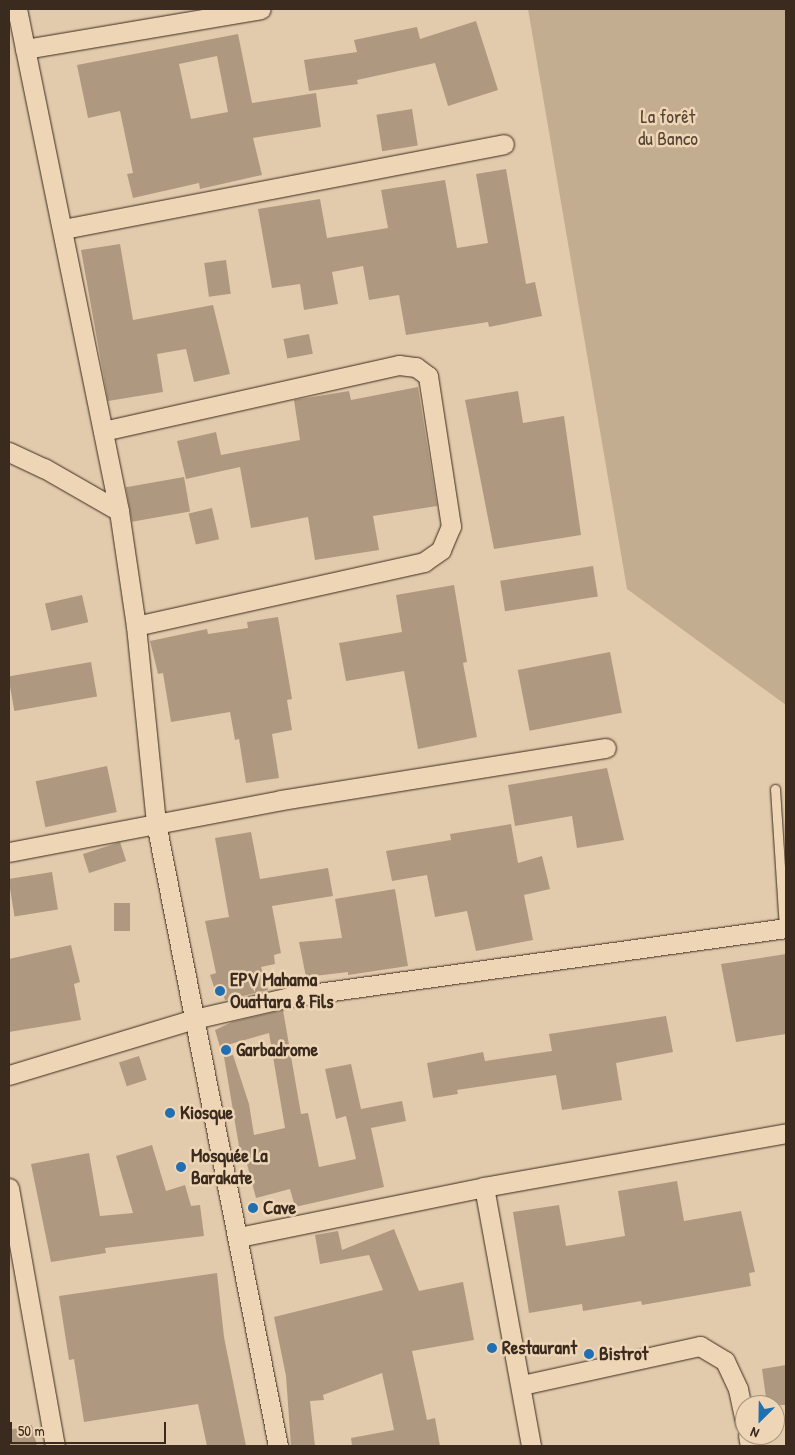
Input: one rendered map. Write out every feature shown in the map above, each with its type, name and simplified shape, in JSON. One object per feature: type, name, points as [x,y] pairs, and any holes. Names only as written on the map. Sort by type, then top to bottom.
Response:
[{"type":"street","points":[[16,9],[64,229],[119,511],[136,626],[156,823],[239,1237],[278,1446]]},
{"type":"street","points":[[25,50],[261,9]]},
{"type":"street","points":[[64,229],[504,144]]},
{"type":"street","points":[[103,431],[399,365],[416,367],[428,376],[451,526],[441,550],[424,562],[136,626]]},
{"type":"street","points":[[9,452],[44,468],[119,511]]},
{"type":"street","points":[[9,852],[156,823],[606,748]]},
{"type":"street","points":[[9,1076],[194,1019],[290,997],[785,928]]},
{"type":"street","points":[[239,1237],[484,1187],[786,1133]]},
{"type":"street","points":[[484,1187],[522,1385],[531,1446]]},
{"type":"street","points":[[9,1188],[55,1446]]},
{"type":"street","points":[[522,1385],[700,1346],[725,1361],[739,1395]]},
{"type":"lane","points":[[776,789],[785,928]]},
{"type":"green space","name":"La forêt du Banco","points":[[528,9],[786,9],[786,705],[627,589]]},
{"type":"building","points":[[476,21],[498,90],[448,106],[435,63],[357,80],[358,84],[309,91],[304,60],[357,52],[354,40],[417,27],[420,39]]},
{"type":"building","points":[[238,34],[252,103],[316,93],[321,127],[253,138],[262,175],[200,189],[199,183],[133,198],[127,174],[133,173],[120,111],[88,118],[77,65]],"holes":[[[217,56],[228,112],[191,119],[179,64]]]},
{"type":"building","points":[[412,109],[418,146],[382,151],[376,115]]},
{"type":"building","points":[[506,169],[526,284],[535,282],[542,316],[489,327],[488,322],[406,335],[399,295],[369,300],[363,266],[332,272],[338,304],[304,310],[300,284],[272,288],[258,209],[320,199],[327,238],[388,228],[381,190],[445,180],[457,248],[488,243],[476,174]]},
{"type":"building","points":[[120,244],[133,320],[213,305],[230,374],[194,382],[186,349],[157,354],[163,392],[108,401],[81,250]]},
{"type":"building","points":[[226,260],[231,294],[209,297],[204,263]]},
{"type":"building","points":[[309,334],[313,354],[287,359],[283,339]]},
{"type":"building","points":[[418,387],[437,506],[373,516],[379,550],[315,560],[308,517],[251,528],[240,467],[186,479],[177,441],[216,432],[221,455],[300,440],[294,400],[349,391],[351,400]]},
{"type":"building","points":[[518,391],[523,423],[564,416],[581,535],[494,549],[465,400]]},
{"type":"building","points":[[184,477],[190,511],[132,522],[126,487]]},
{"type":"building","points":[[212,508],[219,539],[196,545],[189,513]]},
{"type":"building","points":[[593,566],[598,597],[505,611],[500,581]]},
{"type":"building","points":[[454,585],[467,662],[463,663],[477,737],[418,749],[404,671],[346,681],[339,643],[402,632],[396,595]]},
{"type":"building","points":[[82,595],[88,622],[51,631],[45,604]]},
{"type":"building","points":[[278,617],[292,699],[287,700],[292,730],[272,734],[279,778],[246,783],[239,739],[235,740],[230,712],[171,722],[163,673],[158,674],[150,641],[207,629],[208,634],[248,628],[247,622]]},
{"type":"building","points":[[610,652],[622,713],[530,731],[518,670]]},
{"type":"building","points":[[91,662],[97,696],[14,711],[9,676]]},
{"type":"building","points":[[107,766],[117,812],[45,827],[36,781]]},
{"type":"building","points":[[607,768],[624,840],[577,848],[572,816],[515,826],[508,785]]},
{"type":"building","points":[[511,824],[518,863],[542,856],[550,889],[524,895],[533,940],[476,951],[467,911],[435,917],[427,875],[392,881],[386,851],[451,840],[450,834]]},
{"type":"building","points":[[251,832],[260,879],[328,868],[333,896],[272,906],[281,953],[274,955],[275,964],[261,967],[268,990],[225,1000],[223,994],[217,996],[210,975],[216,973],[205,921],[229,917],[215,838]]},
{"type":"building","points":[[120,842],[126,861],[89,873],[83,854]]},
{"type":"building","points":[[52,872],[58,910],[14,916],[9,879]]},
{"type":"building","points":[[395,889],[408,966],[348,975],[348,972],[306,977],[299,942],[342,938],[335,899]]},
{"type":"building","points":[[114,903],[130,903],[130,931],[114,931]]},
{"type":"building","points":[[71,945],[80,982],[74,984],[81,1020],[9,1032],[9,959]]},
{"type":"building","points":[[786,954],[786,1034],[736,1042],[721,964]]},
{"type":"building","points":[[283,1010],[301,1114],[308,1113],[319,1167],[356,1159],[346,1116],[336,1119],[325,1069],[351,1064],[361,1109],[402,1101],[406,1121],[371,1128],[384,1187],[295,1207],[290,1189],[256,1198],[247,1164],[242,1164],[224,1057],[233,1055],[249,1104],[254,1135],[285,1128],[269,1033],[220,1047],[215,1030],[232,1022]]},
{"type":"building","points":[[666,1016],[673,1052],[616,1063],[622,1100],[562,1110],[556,1075],[457,1090],[458,1094],[433,1098],[427,1063],[483,1052],[485,1061],[552,1051],[549,1034]]},
{"type":"building","points":[[139,1056],[147,1080],[127,1086],[119,1062]]},
{"type":"building","points":[[152,1145],[166,1191],[185,1185],[191,1206],[200,1205],[204,1236],[105,1248],[106,1253],[51,1262],[31,1164],[89,1153],[100,1216],[133,1213],[116,1156]]},
{"type":"building","points":[[677,1181],[684,1221],[741,1211],[755,1272],[749,1273],[751,1286],[642,1305],[641,1301],[583,1311],[582,1304],[529,1313],[513,1212],[559,1205],[566,1246],[625,1236],[618,1191]]},
{"type":"building","points":[[394,1229],[419,1291],[463,1282],[474,1340],[412,1351],[427,1420],[435,1418],[440,1446],[352,1446],[351,1438],[394,1430],[382,1373],[323,1395],[324,1400],[310,1401],[315,1446],[291,1446],[286,1376],[274,1317],[383,1290],[369,1255],[320,1264],[315,1235],[338,1231],[342,1250]]},
{"type":"building","points":[[217,1273],[224,1337],[246,1446],[207,1446],[198,1404],[84,1422],[74,1359],[69,1360],[59,1296]]},
{"type":"building","points":[[786,1365],[786,1405],[785,1395],[766,1395],[762,1369]]},
{"type":"building","points":[[32,1425],[37,1446],[9,1446],[9,1430]]},
{"type":"place","name":"EPV Mahama Ouattara & Fils","points":[[220,991]]},
{"type":"place","name":"Garbadrome","points":[[226,1050]]},
{"type":"place","name":"Kiosque","points":[[170,1113]]},
{"type":"place","name":"Mosquée La Barakate","points":[[181,1167]]},
{"type":"place","name":"Cave","points":[[253,1208]]},
{"type":"place","name":"Restaurant","points":[[492,1348]]},
{"type":"place","name":"Bistrot","points":[[589,1354]]}]
